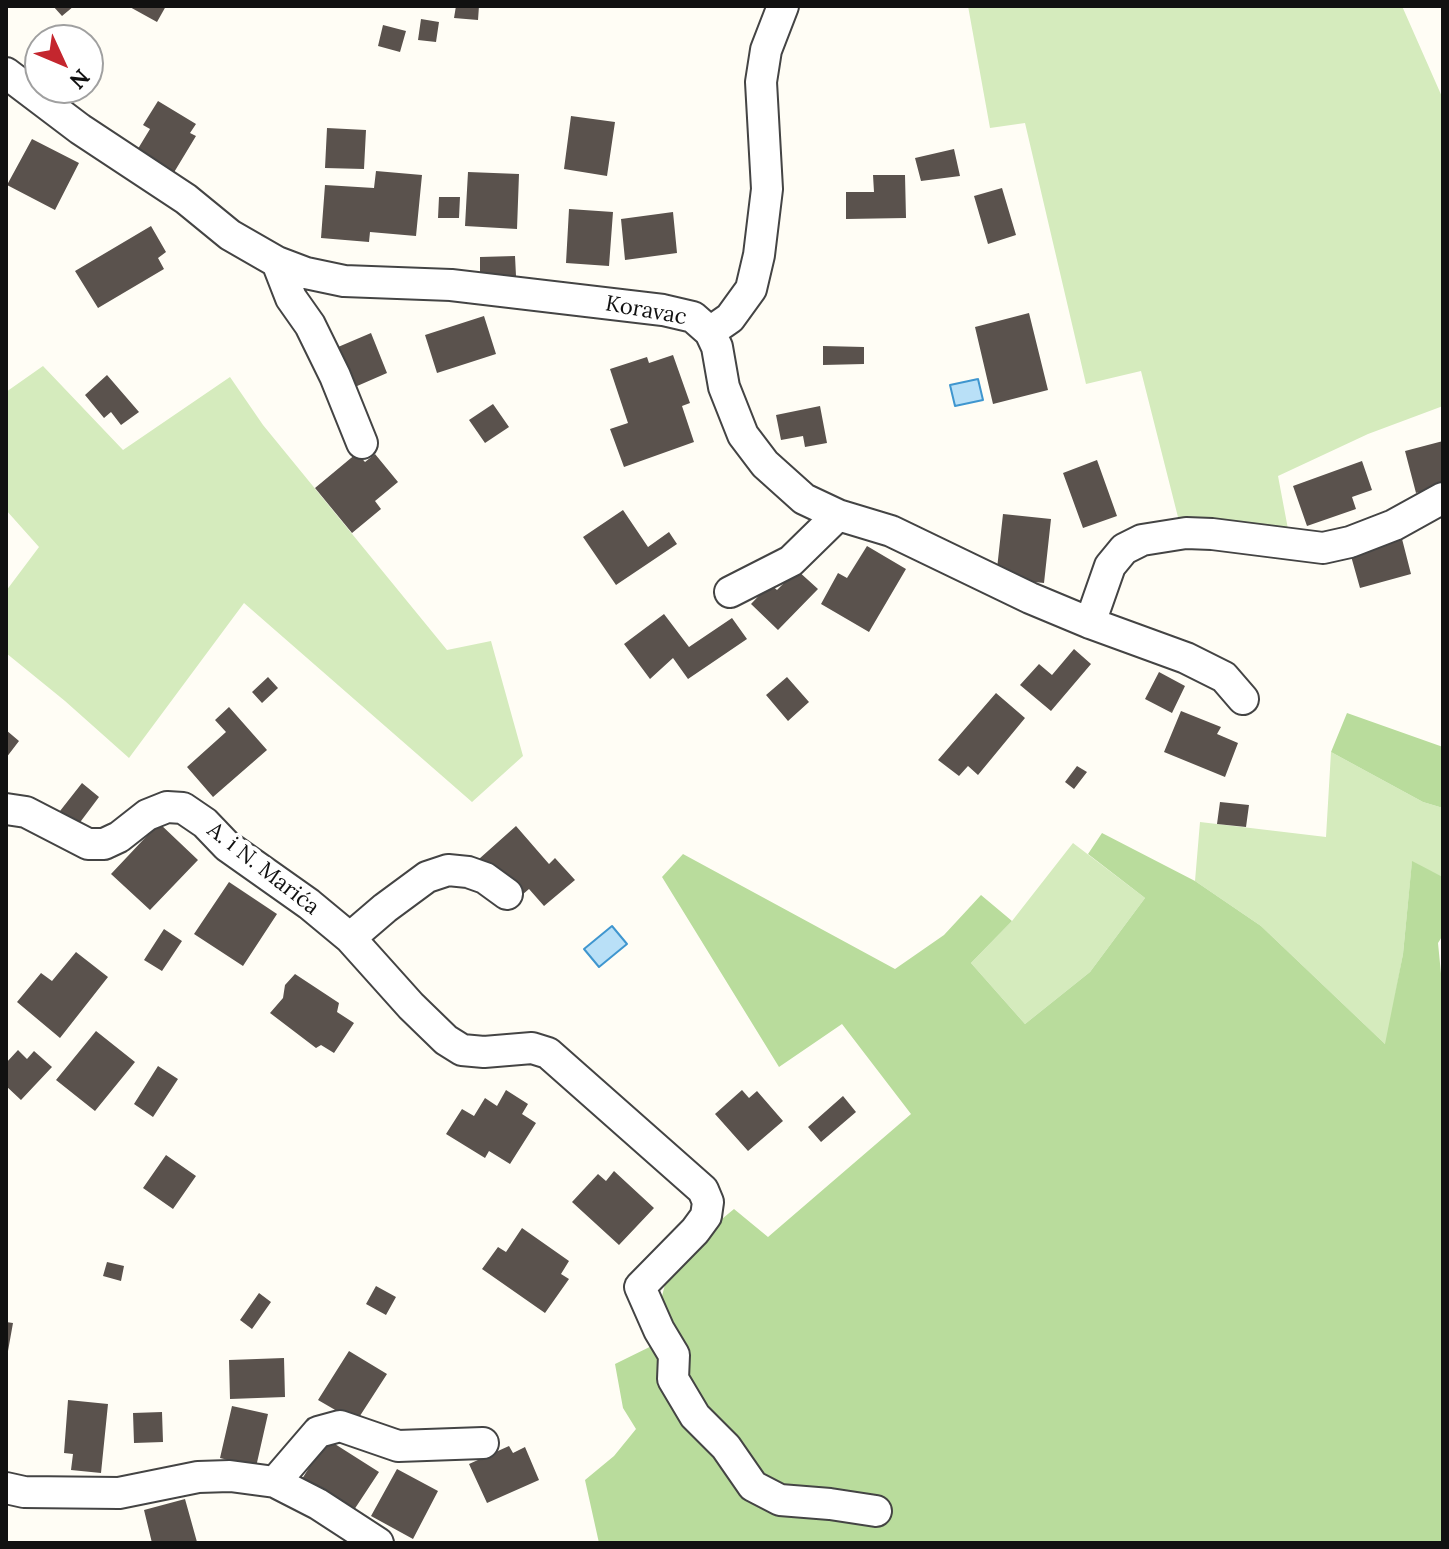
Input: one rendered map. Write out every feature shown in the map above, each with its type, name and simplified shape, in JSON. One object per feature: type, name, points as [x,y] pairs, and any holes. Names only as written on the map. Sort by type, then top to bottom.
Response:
[{"type":"street","points":[[710,332],[730,318],[751,289],[759,255],[767,189],[761,82],[766,50],[783,6]]},
{"type":"street","name":"Koravac","points":[[6,73],[80,129],[186,199],[230,235],[277,262],[306,273],[344,281],[451,285],[663,310],[693,317],[710,332],[717,347],[724,387],[743,435],[765,464],[804,499],[838,515],[891,531],[1017,592],[1090,623],[1186,658],[1224,677],[1243,699]]},
{"type":"street","points":[[277,262],[291,298],[310,325],[335,376],[362,443]]},
{"type":"street","points":[[1090,623],[1110,566],[1124,549],[1142,540],[1186,533],[1212,534],[1323,548],[1350,542],[1394,525],[1443,498]]},
{"type":"street","points":[[730,592],[791,561],[838,515]]},
{"type":"street","name":"A. i N. Marića","points":[[6,809],[26,812],[88,844],[104,844],[119,837],[147,815],[167,807],[183,808],[205,823],[227,846],[309,904],[350,938]]},
{"type":"street","points":[[507,894],[485,878],[448,870],[427,877],[350,938],[446,1040],[462,1050],[484,1052],[532,1048],[548,1053],[703,1190],[708,1202],[706,1216],[640,1287],[674,1355],[673,1379],[695,1416],[726,1447],[753,1486],[780,1500],[876,1511]]},
{"type":"street","points":[[275,1482],[318,1432],[340,1426],[398,1446],[483,1443]]},
{"type":"street","points":[[6,1488],[24,1492],[119,1493],[198,1477],[230,1476],[275,1482],[318,1504],[378,1543]]},
{"type":"green space","points":[[968,6],[1402,6],[1443,99],[1443,406],[1368,434],[1278,476],[1291,545],[1181,529],[1141,371],[1086,384],[1025,123],[990,128]]},
{"type":"green space","points":[[43,366],[123,450],[230,377],[263,425],[447,650],[491,641],[523,756],[472,802],[244,603],[129,758],[6,653],[6,591],[39,547],[6,510],[6,392]]},
{"type":"green space","points":[[1347,713],[1443,747],[1443,808],[1423,802],[1331,752]]},
{"type":"green space","points":[[1331,752],[1423,802],[1443,808],[1443,877],[1412,862],[1403,954],[1386,1045],[1261,926],[1195,881],[1200,822],[1326,837]]},
{"type":"green space","points":[[1102,833],[1195,881],[1261,926],[1385,1044],[1403,954],[1412,861],[1443,877],[1443,935],[1438,943],[1443,994],[1443,1543],[599,1543],[585,1480],[614,1456],[636,1429],[623,1408],[615,1364],[674,1335],[660,1304],[671,1261],[734,1209],[768,1237],[911,1114],[842,1024],[779,1067],[662,877],[683,854],[895,969],[944,935],[981,895],[1012,921],[971,963],[1025,1024],[1090,972],[1145,898],[1088,854]]},
{"type":"green space","points":[[1073,843],[1145,898],[1090,972],[1025,1024],[971,963],[1012,921]]},
{"type":"water","points":[[978,379],[983,400],[955,406],[950,385]]},
{"type":"water","points":[[612,926],[627,944],[599,967],[584,949]]},
{"type":"building","points":[[53,6],[74,6],[62,16]]},
{"type":"building","points":[[128,6],[166,6],[157,22]]},
{"type":"building","points":[[456,6],[479,6],[478,20],[454,18]]},
{"type":"building","points":[[421,19],[439,22],[436,42],[418,40]]},
{"type":"building","points":[[383,25],[406,31],[400,52],[378,46]]},
{"type":"building","points":[[158,101],[196,124],[190,133],[196,136],[173,174],[136,152],[150,129],[143,125]]},
{"type":"building","points":[[571,116],[615,122],[607,176],[564,169]]},
{"type":"building","points":[[327,128],[366,130],[364,169],[325,168]]},
{"type":"building","points":[[32,139],[79,163],[55,210],[7,185]]},
{"type":"building","points":[[954,149],[960,176],[921,181],[915,158]]},
{"type":"building","points":[[376,171],[422,175],[416,236],[370,232],[369,242],[321,238],[325,185],[374,188]]},
{"type":"building","points":[[468,172],[519,174],[517,229],[465,226]]},
{"type":"building","points":[[873,175],[905,175],[906,218],[846,219],[846,192],[874,192]]},
{"type":"building","points":[[1002,188],[1016,235],[988,244],[974,196]]},
{"type":"building","points":[[439,197],[460,197],[459,218],[438,218]]},
{"type":"building","points":[[569,209],[613,212],[609,266],[566,263]]},
{"type":"building","points":[[673,212],[677,253],[625,260],[621,219]]},
{"type":"building","points":[[151,226],[166,252],[158,258],[164,269],[98,308],[75,271]]},
{"type":"building","points":[[515,256],[516,276],[480,277],[480,257]]},
{"type":"building","points":[[1029,313],[1048,390],[993,404],[975,327]]},
{"type":"building","points":[[484,316],[496,354],[437,373],[425,335]]},
{"type":"building","points":[[371,333],[387,373],[348,390],[331,350]]},
{"type":"building","points":[[823,346],[864,347],[864,364],[823,365]]},
{"type":"building","points":[[673,355],[690,403],[682,406],[694,442],[624,467],[610,429],[628,423],[610,369],[647,357],[649,363]]},
{"type":"building","points":[[107,375],[139,412],[121,425],[111,412],[104,418],[85,395]]},
{"type":"building","points":[[493,404],[509,427],[485,443],[469,420]]},
{"type":"building","points":[[820,406],[827,443],[805,447],[803,436],[781,440],[776,415]]},
{"type":"building","points":[[1443,441],[1443,486],[1416,493],[1405,451]]},
{"type":"building","points":[[357,453],[365,462],[375,454],[398,482],[375,501],[381,509],[352,533],[315,488]]},
{"type":"building","points":[[1097,460],[1117,516],[1083,528],[1063,473]]},
{"type":"building","points":[[1362,461],[1372,490],[1352,497],[1356,509],[1307,526],[1293,486]]},
{"type":"building","points":[[623,510],[648,547],[669,532],[677,544],[616,585],[583,537]]},
{"type":"building","points":[[1003,514],[1051,519],[1044,583],[996,578]]},
{"type":"building","points":[[1401,535],[1411,574],[1360,588],[1349,549]]},
{"type":"building","points":[[867,546],[906,569],[869,632],[821,604],[838,573],[847,578]]},
{"type":"building","points":[[797,570],[818,589],[778,630],[751,604],[770,584],[777,590]]},
{"type":"building","points":[[664,614],[689,647],[732,618],[747,639],[688,679],[673,658],[650,679],[624,644]]},
{"type":"building","points":[[1074,649],[1091,664],[1051,711],[1020,685],[1039,664],[1052,675]]},
{"type":"building","points":[[1159,672],[1185,686],[1172,713],[1145,699]]},
{"type":"building","points":[[268,677],[278,688],[262,703],[252,692]]},
{"type":"building","points":[[787,677],[809,702],[788,721],[766,695]]},
{"type":"building","points":[[996,693],[1025,718],[978,775],[968,766],[959,776],[938,760]]},
{"type":"building","points":[[229,707],[267,750],[213,797],[187,767],[226,732],[215,720]]},
{"type":"building","points":[[1181,711],[1221,727],[1217,734],[1238,743],[1225,777],[1164,752]]},
{"type":"building","points":[[6,730],[19,741],[6,758]]},
{"type":"building","points":[[1077,766],[1087,772],[1074,789],[1065,782]]},
{"type":"building","points":[[82,783],[99,797],[78,825],[60,811]]},
{"type":"building","points":[[1220,802],[1249,805],[1246,827],[1217,824]]},
{"type":"building","points":[[159,823],[198,860],[150,910],[111,874]]},
{"type":"building","points":[[516,826],[549,864],[555,858],[575,880],[544,906],[529,889],[515,901],[479,859]]},
{"type":"building","points":[[229,882],[277,914],[243,966],[194,934]]},
{"type":"building","points":[[164,929],[182,941],[162,971],[144,960]]},
{"type":"building","points":[[76,952],[108,977],[60,1038],[17,1002],[41,973],[52,981]]},
{"type":"building","points":[[295,974],[339,1003],[337,1012],[354,1023],[334,1053],[321,1045],[316,1048],[270,1013],[283,998],[285,985]]},
{"type":"building","points":[[96,1031],[135,1062],[95,1111],[56,1080]]},
{"type":"building","points":[[18,1050],[27,1059],[34,1051],[52,1067],[21,1100],[6,1086],[6,1063]]},
{"type":"building","points":[[158,1066],[178,1079],[153,1117],[134,1104]]},
{"type":"building","points":[[506,1090],[528,1104],[522,1114],[536,1123],[510,1164],[489,1151],[485,1158],[446,1134],[462,1109],[474,1116],[485,1098],[497,1106]]},
{"type":"building","points":[[742,1090],[749,1098],[757,1091],[783,1121],[748,1151],[715,1114]]},
{"type":"building","points":[[843,1096],[856,1112],[821,1142],[808,1127]]},
{"type":"building","points":[[166,1155],[196,1176],[173,1209],[143,1188]]},
{"type":"building","points":[[614,1171],[654,1208],[619,1245],[572,1202],[598,1174],[606,1181]]},
{"type":"building","points":[[522,1228],[569,1261],[561,1274],[569,1279],[545,1313],[482,1269],[498,1247],[506,1252]]},
{"type":"building","points":[[107,1262],[124,1266],[121,1281],[103,1276]]},
{"type":"building","points":[[376,1286],[396,1297],[386,1315],[366,1304]]},
{"type":"building","points":[[259,1293],[271,1302],[252,1329],[240,1320]]},
{"type":"building","points":[[6,1322],[13,1323],[8,1351],[6,1351]]},
{"type":"building","points":[[349,1351],[387,1374],[356,1422],[318,1400]]},
{"type":"building","points":[[284,1358],[285,1397],[230,1399],[229,1360]]},
{"type":"building","points":[[68,1400],[108,1404],[101,1473],[71,1470],[73,1454],[64,1453]]},
{"type":"building","points":[[232,1406],[268,1414],[256,1467],[220,1458]]},
{"type":"building","points":[[162,1412],[163,1442],[134,1443],[133,1413]]},
{"type":"building","points":[[327,1439],[379,1472],[350,1516],[328,1495],[302,1479]]},
{"type":"building","points":[[509,1446],[513,1453],[525,1447],[539,1480],[487,1503],[469,1464]]},
{"type":"building","points":[[397,1469],[438,1491],[413,1539],[371,1516]]},
{"type":"building","points":[[185,1499],[197,1542],[152,1543],[144,1510]]}]
